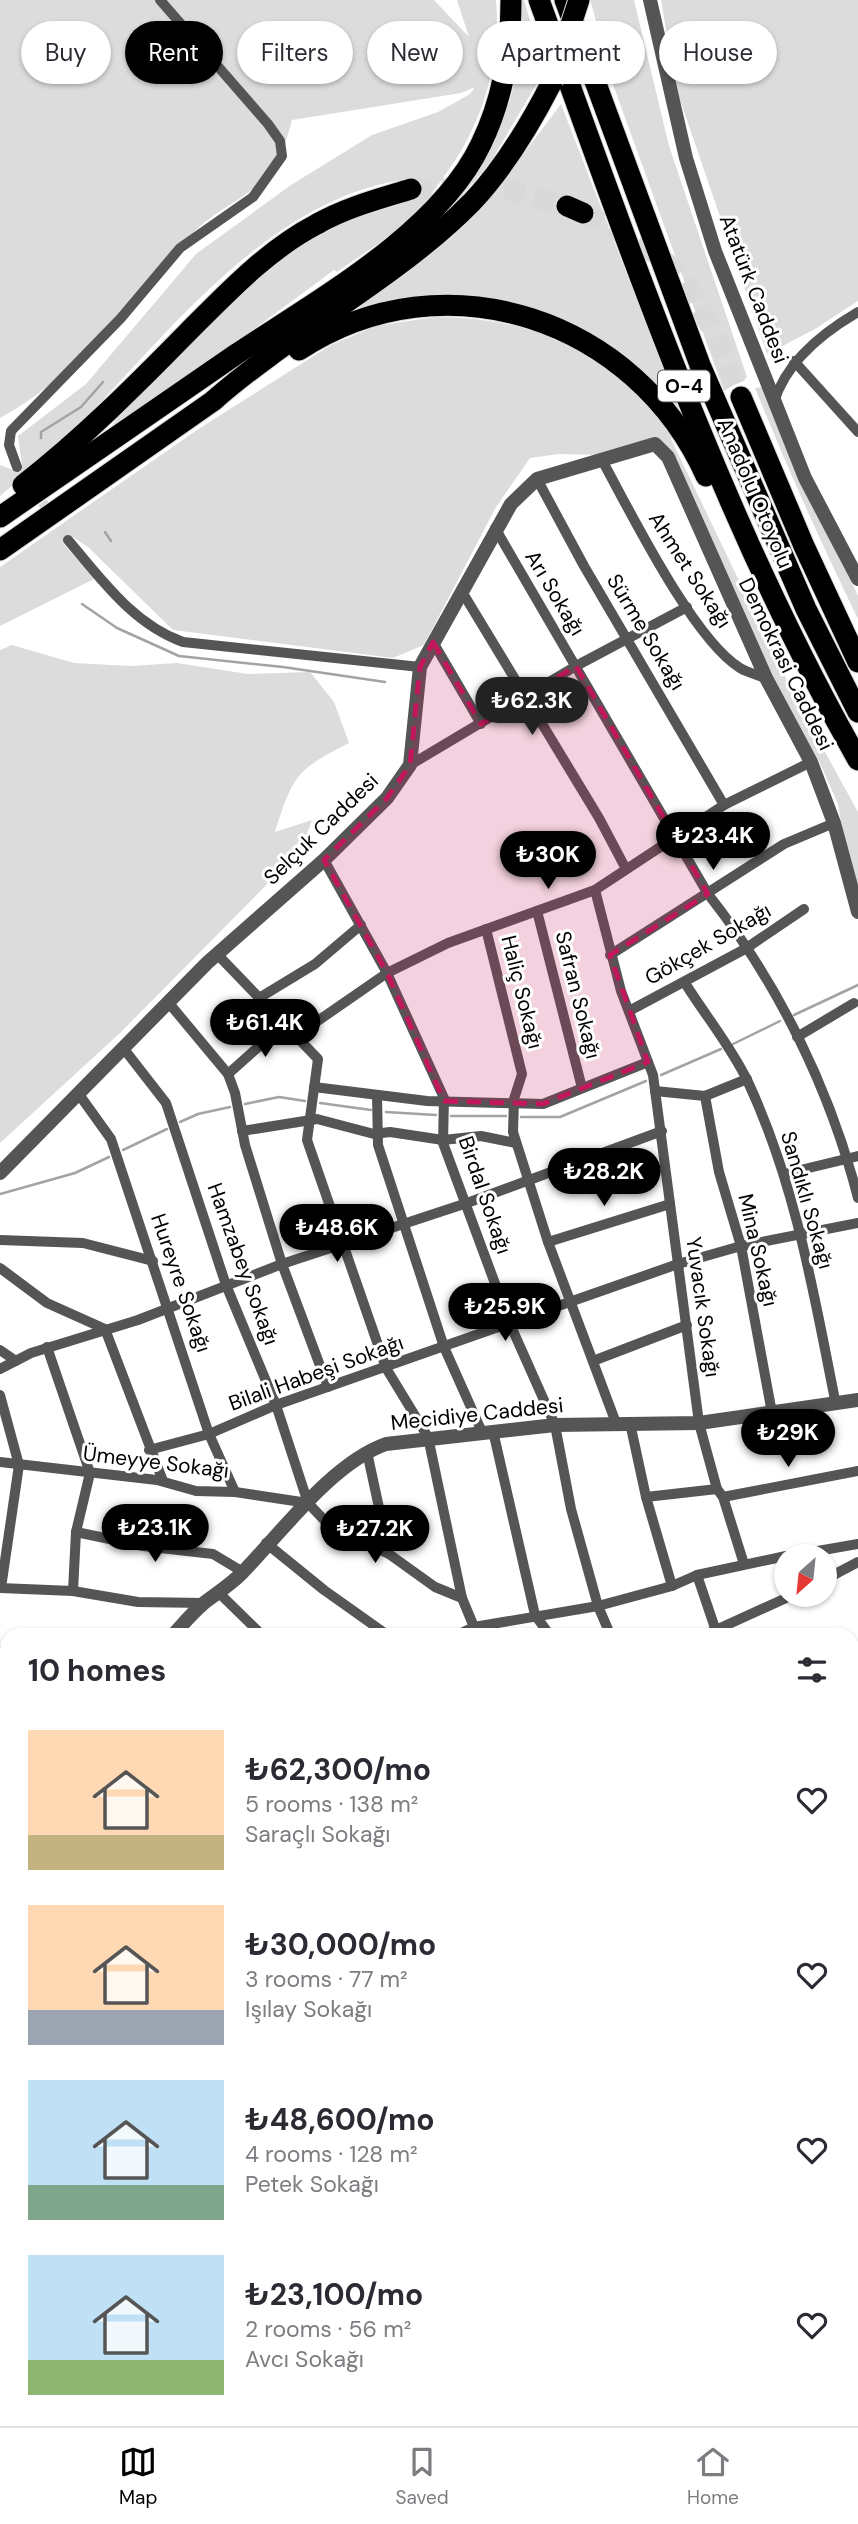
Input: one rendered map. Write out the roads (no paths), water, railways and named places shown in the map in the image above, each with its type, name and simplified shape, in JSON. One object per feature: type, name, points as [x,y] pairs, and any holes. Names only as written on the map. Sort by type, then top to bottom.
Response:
[{"type":"highway","points":[[0,517],[326,293],[426,218],[447,194],[481,145],[506,69],[511,0]]},
{"type":"highway","name":"Anadolu Otoyolu","points":[[539,0],[665,339],[756,564],[858,760]]},
{"type":"highway","name":"Anadolu Otoyolu","points":[[565,0],[700,365],[806,609],[858,712]]},
{"type":"highway","points":[[0,551],[213,401],[243,374],[382,277],[473,200],[524,134],[552,82],[579,0]]},
{"type":"highway","points":[[0,503],[57,458],[240,281],[278,249],[316,224],[352,208],[411,189]]},
{"type":"highway","points":[[213,401],[249,382],[312,341],[373,316],[419,305],[492,308],[525,315],[587,341],[613,358],[664,408],[695,452],[730,528],[756,564]]},
{"type":"highway","points":[[741,397],[804,546],[858,662]]},
{"type":"street","points":[[17,467],[9,446],[11,431],[121,318],[180,248],[253,197],[282,156],[280,141],[268,124],[160,0]]},
{"type":"street","name":"Atatürk Caddesi","points":[[650,0],[686,158],[715,251],[805,478],[858,579]]},
{"type":"street","points":[[774,402],[781,379],[794,361],[857,315]]},
{"type":"street","points":[[794,361],[858,432]]},
{"type":"street","name":"Selçuk Caddesi","points":[[0,1173],[167,1002],[324,860],[387,798],[410,765],[420,667],[495,528],[511,504],[537,479],[603,462],[642,446],[654,444]]},
{"type":"street","name":"Demokrasi Caddesi","points":[[654,444],[668,457],[766,678],[811,762],[834,823],[858,912]]},
{"type":"street","name":"Ahmet Sokağı","points":[[603,462],[687,607],[713,643],[740,668],[766,678]]},
{"type":"street","name":"Sürme Sokağı","points":[[537,479],[584,566],[724,805]]},
{"type":"street","name":"Arı Sokağı","points":[[495,528],[708,894],[745,948],[797,1037],[853,1157],[858,1198]]},
{"type":"street","points":[[68,540],[103,582],[148,626],[183,642],[420,667]]},
{"type":"street","points":[[461,590],[626,869]]},
{"type":"street","points":[[410,765],[527,698],[576,666],[687,607]]},
{"type":"street","points":[[433,642],[481,724]]},
{"type":"street","points":[[296,1036],[387,973],[448,943],[595,890],[724,805],[811,762]]},
{"type":"street","points":[[610,955],[784,844],[834,823]]},
{"type":"street","name":"Birdal Sokağı","points":[[324,860],[387,973],[444,1101],[443,1140],[510,1324],[555,1425],[571,1509],[598,1606],[607,1628]]},
{"type":"street","name":"Yuvacık Sokağı","points":[[595,890],[610,955],[648,1062],[655,1091],[699,1423],[744,1564]]},
{"type":"street","name":"Gökçek Sokağı","points":[[629,1011],[684,984],[804,909]]},
{"type":"street","name":"Safran Sokağı","points":[[537,911],[582,1088]]},
{"type":"street","points":[[259,998],[316,964],[361,925]]},
{"type":"street","name":"Haliç Sokağı","points":[[486,929],[523,1074],[514,1103],[516,1143],[570,1304],[593,1361],[623,1423],[672,1586]]},
{"type":"street","points":[[217,954],[318,1059],[307,1140],[386,1368],[428,1437],[462,1598],[474,1627],[598,1606],[672,1586],[697,1575],[774,1559]]},
{"type":"street","name":"Sandıklı Sokağı","points":[[684,984],[747,1079],[784,1174],[802,1234],[836,1405]]},
{"type":"street","points":[[167,1002],[228,1074],[242,1131],[282,1264],[328,1387]]},
{"type":"street","points":[[797,1037],[854,1003]]},
{"type":"street","points":[[228,1074],[284,1024]]},
{"type":"street","name":"Hamzabey Sokağı","points":[[124,1049],[166,1103],[226,1285],[276,1405],[308,1503]]},
{"type":"street","points":[[314,1087],[444,1101],[543,1104],[648,1062]]},
{"type":"street","points":[[655,1091],[705,1096],[747,1079]]},
{"type":"street","name":"Hureyre Sokağı","points":[[78,1093],[111,1139],[170,1307],[209,1434],[235,1492]]},
{"type":"street","points":[[377,1094],[378,1145],[406,1223],[444,1347],[487,1432],[534,1615],[544,1628]]},
{"type":"street","name":"Mina Sokağı","points":[[705,1096],[719,1172],[741,1246],[772,1413]]},
{"type":"street","points":[[242,1131],[310,1119],[339,1122],[378,1134],[390,1132],[443,1140],[481,1136],[516,1143]]},
{"type":"street","points":[[0,1368],[47,1347],[138,1321],[282,1264],[467,1203],[662,1131]]},
{"type":"street","points":[[784,1174],[853,1157]]},
{"type":"street","points":[[548,1242],[670,1204]]},
{"type":"street","name":"Bilali Habeşi Sokağı","points":[[149,1450],[209,1434],[276,1405],[678,1264],[741,1246],[858,1223]]},
{"type":"street","points":[[0,1240],[83,1243],[153,1261]]},
{"type":"street","points":[[0,1268],[47,1303],[105,1329],[163,1481]]},
{"type":"street","points":[[593,1361],[687,1325]]},
{"type":"street","points":[[47,1347],[90,1473],[76,1532],[73,1591]]},
{"type":"street","points":[[0,1350],[16,1360]]},
{"type":"street","points":[[0,1395],[19,1465],[0,1588],[73,1591],[138,1601],[204,1602]]},
{"type":"street","name":"Mecidiye Caddesi","points":[[180,1628],[204,1602],[219,1594],[243,1572],[266,1543],[308,1503],[367,1452],[386,1444],[428,1437],[555,1425],[699,1423],[858,1400]]},
{"type":"street","points":[[367,1452],[389,1554]]},
{"type":"street","name":"Ümeyye Sokağı","points":[[0,1462],[163,1481],[196,1491],[235,1492],[308,1503]]},
{"type":"street","points":[[646,1497],[720,1493],[858,1471]]},
{"type":"street","points":[[308,1503],[326,1522],[389,1554],[435,1587],[462,1598]]},
{"type":"street","points":[[76,1532],[143,1546],[213,1554],[243,1572]]},
{"type":"street","points":[[266,1543],[324,1590],[378,1628]]},
{"type":"street","points":[[837,1548],[858,1544]]},
{"type":"street","points":[[837,1573],[858,1562]]},
{"type":"street","points":[[697,1575],[712,1628]]},
{"type":"street","points":[[219,1594],[251,1628]]},
{"type":"street","points":[[724,1628],[774,1604]]},
{"type":"waterway","points":[[41,438],[41,432],[81,407],[103,382]]},
{"type":"waterway","points":[[105,532],[111,541]]},
{"type":"waterway","points":[[82,604],[117,628],[179,656],[283,667],[385,682]]},
{"type":"waterway","points":[[794,1015],[858,985]]},
{"type":"waterway","points":[[733,1044],[780,1021]]},
{"type":"waterway","points":[[661,1075],[721,1049]]},
{"type":"waterway","points":[[521,1117],[560,1117],[646,1081]]},
{"type":"waterway","points":[[245,1104],[279,1097],[305,1101]]},
{"type":"waterway","points":[[320,1103],[371,1110]]},
{"type":"waterway","points":[[180,1122],[198,1114],[230,1107]]},
{"type":"waterway","points":[[386,1112],[436,1115]]},
{"type":"waterway","points":[[451,1116],[506,1116]]},
{"type":"waterway","points":[[123,1150],[167,1129]]},
{"type":"waterway","points":[[0,1194],[75,1173],[109,1157]]},
{"type":"tunnel","points":[[411,189],[505,189],[567,206]]},
{"type":"tunnel","points":[[583,213],[649,249],[681,279],[705,316],[741,397]]},
{"type":"tunnel","points":[[34,490],[68,540]]}]
